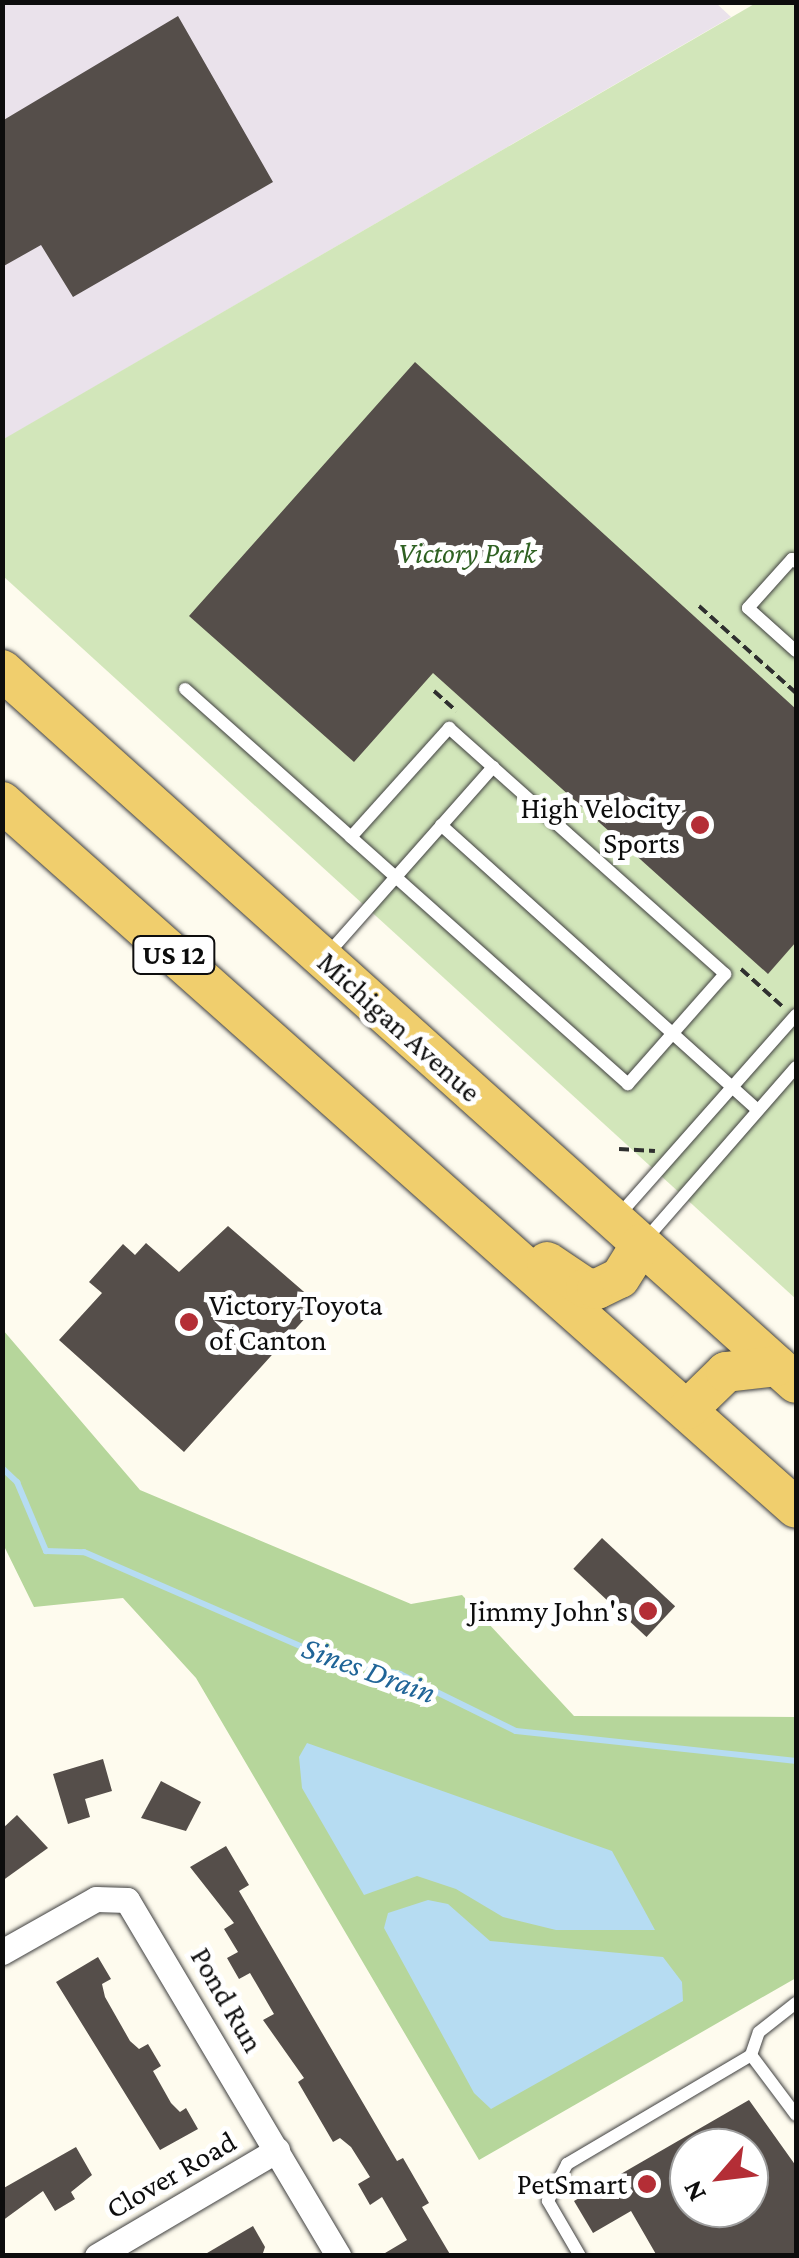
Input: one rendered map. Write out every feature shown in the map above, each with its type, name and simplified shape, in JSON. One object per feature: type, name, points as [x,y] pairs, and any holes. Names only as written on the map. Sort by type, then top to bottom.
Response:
[{"type":"main road","name":"Michigan Avenue","points":[[2,670],[787,1374]]},
{"type":"main road","name":"US 12","points":[[2,802],[796,1508]]},
{"type":"main road","points":[[363,1122],[390,1120],[554,1268],[586,1288],[620,1278],[627,1232]]},
{"type":"main road","points":[[688,1409],[726,1372],[787,1374]]},
{"type":"street","name":"Pond Run","points":[[2,1952],[96,1899],[127,1900],[338,2256]]},
{"type":"street","name":"Clover Road","points":[[97,2256],[277,2150]]},
{"type":"lane","points":[[796,562],[792,558],[748,608],[796,650]]},
{"type":"lane","points":[[185,689],[628,1084],[726,974],[449,728],[351,837]]},
{"type":"lane","points":[[323,958],[493,767]]},
{"type":"lane","points":[[442,825],[758,1110]]},
{"type":"lane","points":[[627,1232],[731,1087],[796,1015]]},
{"type":"lane","points":[[627,1232],[758,1110],[796,1067]]},
{"type":"lane","points":[[580,2256],[548,2200],[566,2164],[752,2055],[759,2032],[796,2003]]},
{"type":"lane","points":[[752,2055],[796,2115]]},
{"type":"path","points":[[699,606],[796,693]]},
{"type":"shaded area","points":[[715,2],[731,17],[3,440],[3,3]]},
{"type":"green space","name":"Victory Park","points":[[756,3],[796,3],[796,1299],[3,576],[2,440]]},
{"type":"green space","points":[[3,1330],[140,1490],[411,1604],[462,1595],[574,1716],[796,1717],[796,1978],[479,2160],[196,1678],[123,1598],[34,1607],[3,1544]]},
{"type":"water","points":[[307,1743],[612,1851],[655,1930],[556,1930],[503,1917],[456,1889],[417,1876],[364,1895],[302,1788],[299,1757]]},
{"type":"water","points":[[428,1900],[448,1904],[490,1941],[663,1957],[682,1982],[683,2001],[491,2109],[474,2093],[384,1928],[388,1913]]},
{"type":"building","points":[[178,16],[273,182],[73,297],[41,245],[2,267],[2,121]]},
{"type":"building","points":[[415,362],[796,709],[796,942],[768,974],[433,673],[354,762],[189,616]]},
{"type":"building","name":"Victory Toyota of Canton","points":[[228,1226],[318,1304],[184,1452],[59,1340],[102,1293],[89,1282],[123,1244],[135,1255],[146,1243],[179,1272]]},
{"type":"building","points":[[602,1538],[675,1606],[646,1637],[573,1569]]},
{"type":"building","points":[[103,1759],[112,1791],[85,1799],[90,1817],[68,1824],[53,1774]]},
{"type":"building","points":[[161,1781],[201,1802],[186,1831],[141,1818]]},
{"type":"building","points":[[17,1815],[48,1848],[2,1881],[2,1829]]},
{"type":"building","points":[[226,1846],[249,1885],[239,1891],[397,2161],[403,2158],[429,2203],[422,2207],[451,2256],[380,2256],[407,2240],[382,2197],[370,2205],[358,2184],[370,2177],[351,2147],[340,2138],[333,2142],[298,2082],[304,2078],[263,2020],[274,2014],[250,1973],[239,1979],[227,1958],[238,1952],[224,1929],[234,1923],[190,1867]]},
{"type":"building","points":[[98,1957],[111,1979],[102,1984],[105,1997],[130,2041],[139,2049],[148,2044],[161,2066],[153,2071],[171,2103],[180,2112],[186,2108],[198,2129],[160,2150],[56,1982]]},
{"type":"building","name":"PetSmart","points":[[749,2100],[769,2128],[700,2128]]},
{"type":"building","name":"PetSmart","points":[[769,2128],[796,2166],[796,2256],[657,2256],[631,2211],[593,2233],[574,2201],[669,2146],[669,2228],[769,2228]]},
{"type":"building","points":[[76,2147],[92,2175],[71,2192],[75,2199],[55,2211],[43,2191],[2,2221],[2,2189]]},
{"type":"building","points":[[253,2226],[265,2247],[262,2256],[202,2256]]},
{"type":"waterway","name":"Sines Drain","points":[[2,1468],[17,1482],[46,1551],[84,1552],[328,1658],[400,1674],[516,1731],[796,1761]]},
{"type":"place","name":"High Velocity Sports","points":[[700,825]]},
{"type":"place","name":"Victory Toyota of Canton","points":[[189,1322]]},
{"type":"place","name":"Jimmy John's","points":[[648,1611]]},
{"type":"place","name":"PetSmart","points":[[647,2184]]}]
